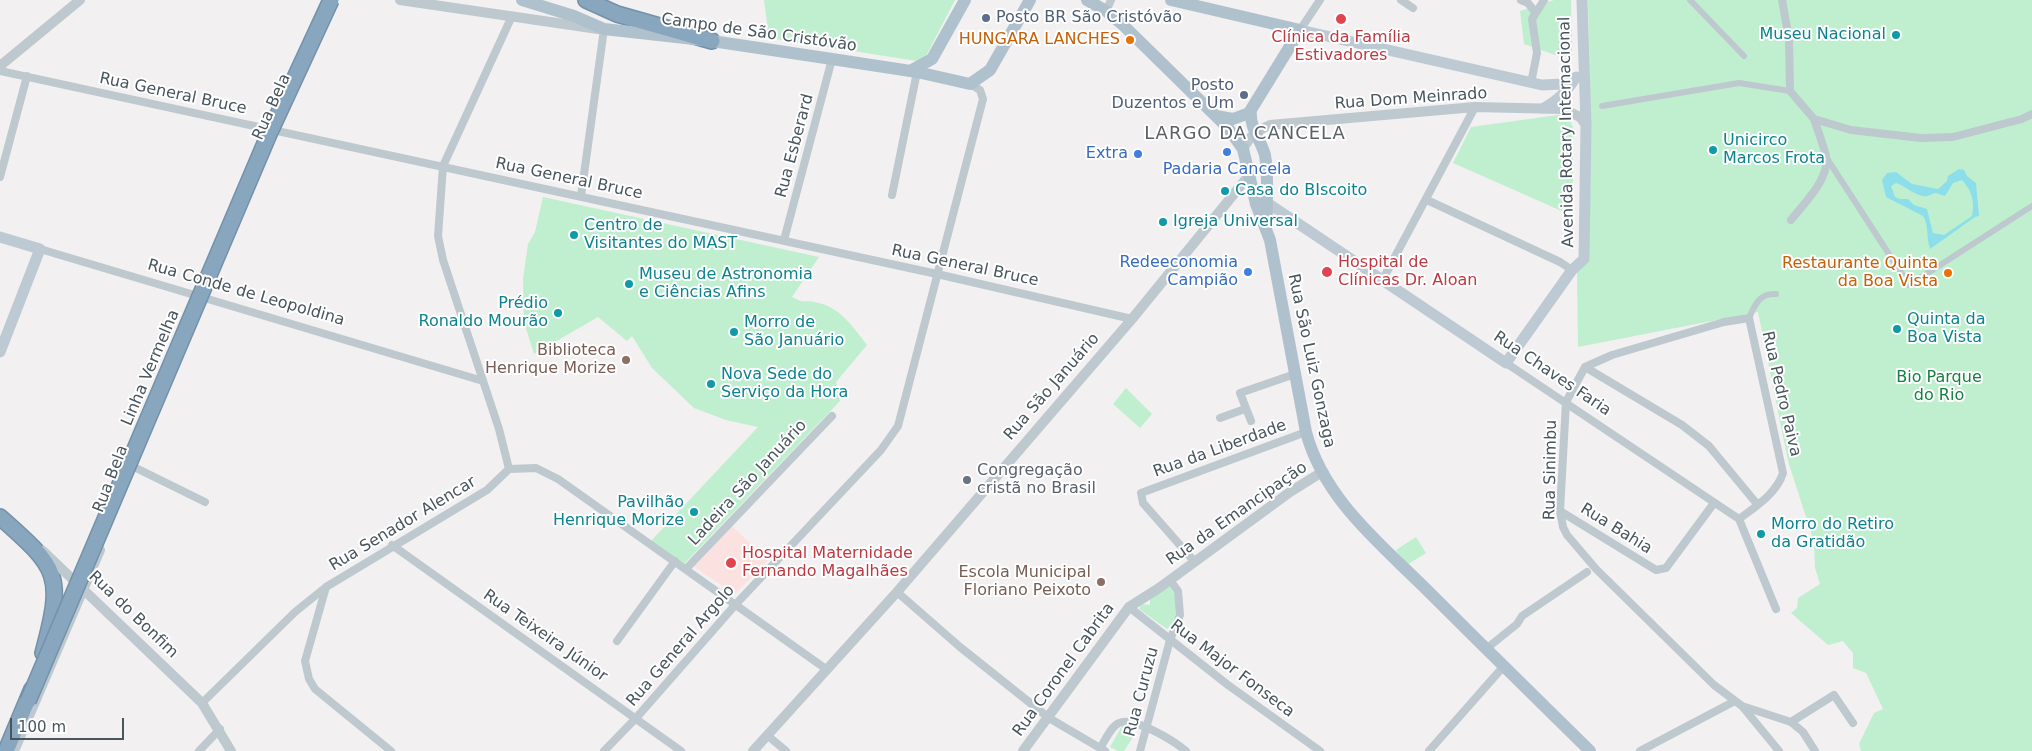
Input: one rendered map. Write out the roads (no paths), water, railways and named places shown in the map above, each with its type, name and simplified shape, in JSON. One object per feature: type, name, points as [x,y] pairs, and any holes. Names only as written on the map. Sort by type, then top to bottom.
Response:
[{"type":"highway","name":"Linha Vermelha","points":[[0,749],[266,135],[327,0]]},
{"type":"highway","name":"Linha Vermelha","points":[[6,751],[269,134],[333,0]]},
{"type":"highway","points":[[586,0],[617,14],[712,42]]},
{"type":"highway","points":[[0,517],[40,553],[48,566],[54,586],[55,604],[52,621],[28,701]]},
{"type":"main road","name":"Campo de São Cristóvão","points":[[522,0],[574,16],[604,29],[832,59],[914,72],[970,84]]},
{"type":"main road","points":[[914,72],[932,59],[965,0]]},
{"type":"main road","points":[[970,84],[990,70],[1029,0]]},
{"type":"main road","name":"Rua São Luiz Gonzaga","points":[[1087,0],[1109,5],[1124,26],[1232,132],[1243,149],[1251,173],[1256,204],[1268,230],[1306,432],[1312,454],[1335,494],[1360,522],[1486,649],[1590,751]]},
{"type":"main road","points":[[1171,0],[1200,3],[1300,30],[1531,83],[1554,85],[1576,78]]},
{"type":"main road","name":"Avenida Rotary Internacional","points":[[1572,270],[1582,263],[1585,256],[1586,234],[1586,125],[1582,56],[1582,0]]},
{"type":"main road","points":[[1268,230],[1266,202],[1267,168],[1262,146],[1250,117],[1251,110],[1300,30]]},
{"type":"main road","points":[[1544,108],[1557,101],[1568,91],[1576,78],[1582,56]]},
{"type":"main road","points":[[1216,116],[1239,118],[1251,110]]},
{"type":"main road","points":[[1251,173],[1266,202]]},
{"type":"main road","name":"Rua Chaves Faria","points":[[1266,202],[1383,278],[1506,363]]},
{"type":"main road","name":"Rua Conde de Leopoldina","points":[[0,236],[40,249]]},
{"type":"main road","points":[[0,352],[40,249]]},
{"type":"main road","points":[[1506,363],[1572,270]]},
{"type":"street","points":[[0,66],[80,0]]},
{"type":"street","name":"Rua Bela","points":[[14,751],[85,590],[132,466],[203,298],[278,131],[333,0]]},
{"type":"street","name":"Campo de São Cristóvão","points":[[400,0],[604,29]]},
{"type":"street","name":"Campo de São Cristóvão","points":[[450,0],[480,12]]},
{"type":"street","points":[[1300,30],[1320,0]]},
{"type":"street","points":[[1401,0],[1413,8]]},
{"type":"street","points":[[1521,0],[1528,3],[1535,12]]},
{"type":"street","points":[[1531,83],[1537,52],[1532,19],[1544,0]]},
{"type":"street","points":[[1690,0],[1744,56]]},
{"type":"street","points":[[1782,0],[1789,39],[1790,91],[1814,119],[1826,157],[1909,285],[2032,206]]},
{"type":"street","points":[[512,16],[443,166],[438,222],[439,246],[499,429],[508,469],[542,469],[602,509],[826,669]]},
{"type":"street","points":[[581,196],[604,29]]},
{"type":"street","name":"Rua Esberard","points":[[784,240],[832,59]]},
{"type":"street","name":"Rua General Bruce","points":[[0,71],[784,240],[1132,319]]},
{"type":"street","points":[[892,195],[914,72]]},
{"type":"street","points":[[0,177],[27,76]]},
{"type":"street","points":[[1602,106],[1739,83],[1790,91]]},
{"type":"street","name":"Rua General Argolo","points":[[604,751],[637,718],[736,604],[890,440],[898,426],[983,99],[980,90],[970,84]]},
{"type":"street","points":[[1383,278],[1427,200],[1475,107]]},
{"type":"street","name":"Rua Dom Meinrado","points":[[1255,132],[1270,125],[1475,107],[1563,109],[1572,112],[1586,125]]},
{"type":"street","points":[[1814,119],[1876,134],[1929,138],[1954,137],[2022,119],[2032,114]]},
{"type":"street","points":[[1243,149],[1255,132]]},
{"type":"street","points":[[1791,220],[1823,176],[1826,157]]},
{"type":"street","name":"Rua São Januário","points":[[753,751],[897,592],[1132,319],[1251,173]]},
{"type":"street","points":[[1427,200],[1560,262],[1572,270]]},
{"type":"street","name":"Rua Conde de Leopoldina","points":[[40,249],[483,381]]},
{"type":"street","points":[[1585,367],[1612,355],[1724,322],[1749,318],[1755,304],[1761,297],[1767,293],[1776,294]]},
{"type":"street","name":"Rua Pedro Paiva","points":[[1739,519],[1769,495],[1781,480],[1783,465],[1749,318]]},
{"type":"street","name":"Rua Chaves Faria","points":[[1506,363],[1739,519]]},
{"type":"street","points":[[1585,367],[1682,425],[1708,446],[1757,504]]},
{"type":"street","name":"Rua Sinimbu","points":[[1585,367],[1566,402],[1560,511],[1563,527],[1596,568],[1714,685],[1734,702],[1742,706],[1791,722],[1803,732],[1815,751]]},
{"type":"street","points":[[1251,421],[1240,393],[1295,374]]},
{"type":"street","points":[[1220,418],[1245,408]]},
{"type":"street","name":"Ladeira São Januário","points":[[686,570],[832,416]]},
{"type":"street","name":"Rua da Liberdade","points":[[1194,561],[1143,503],[1142,493],[1306,432]]},
{"type":"street","points":[[132,466],[206,502]]},
{"type":"street","name":"Rua Senador Alencar","points":[[202,703],[295,612],[326,587],[392,545],[487,490],[508,469]]},
{"type":"street","name":"Rua da Emancipação","points":[[1130,607],[1290,492],[1322,472]]},
{"type":"street","name":"Rua Bahia","points":[[1560,511],[1656,570],[1661,570],[1666,568],[1714,503]]},
{"type":"street","name":"Rua do Bonfim","points":[[0,512],[85,590],[202,703],[220,729],[231,751]]},
{"type":"street","points":[[1739,519],[1776,609]]},
{"type":"street","name":"Rua Teixeira Júnior","points":[[392,545],[681,751]]},
{"type":"street","points":[[617,641],[674,561]]},
{"type":"street","points":[[1486,649],[1517,624],[1522,616],[1587,572]]},
{"type":"street","name":"Rua Curuzu","points":[[1140,751],[1170,640],[1178,622],[1181,607],[1178,591],[1170,580]]},
{"type":"street","points":[[326,587],[305,661],[309,679],[315,689],[391,751]]},
{"type":"street","points":[[897,592],[960,647],[1049,718],[1103,750],[1118,723],[1127,721],[1147,727],[1186,751]]},
{"type":"street","name":"Rua Major Fonseca","points":[[1130,607],[1228,685],[1320,751]]},
{"type":"street","name":"Rua Coronel Cabrita","points":[[1023,751],[1130,607]]},
{"type":"street","points":[[1428,751],[1503,666]]},
{"type":"street","points":[[1791,722],[1834,695],[1853,723]]},
{"type":"street","points":[[1640,751],[1734,702]]},
{"type":"street","points":[[1742,706],[1778,751]]},
{"type":"street","points":[[199,751],[220,729]]},
{"type":"street","points":[[767,735],[786,751]]},
{"type":"water","points":[[1959,169],[1964,170],[1967,176],[1976,183],[1979,216],[1930,249],[1923,216],[1886,197],[1882,180],[1887,173],[1896,172],[1912,184],[1938,189],[1947,181],[1948,176]],"holes":[[[1962,180],[1972,197],[1972,216],[1944,235],[1933,233],[1927,209],[1914,205],[1908,199],[1895,197],[1891,186],[1896,183],[1916,194],[1928,196],[1936,193],[1945,196],[1953,183]]]},
{"type":"place","name":"Posto BR São Cristóvão","points":[[986,18]]},
{"type":"place","name":"Clínica da Família Estivadores","points":[[1341,19]]},
{"type":"place","name":"Museu Nacional","points":[[1896,35]]},
{"type":"place","name":"HUNGARA LANCHES","points":[[1130,40]]},
{"type":"place","name":"Posto Duzentos e Um","points":[[1244,95]]},
{"type":"place","name":"Unicirco Marcos Frota","points":[[1713,150]]},
{"type":"place","name":"Padaria Cancela","points":[[1227,152]]},
{"type":"place","name":"Extra","points":[[1138,154]]},
{"type":"place","name":"Casa do BIscoito","points":[[1225,191]]},
{"type":"place","name":"Igreja Universal","points":[[1163,222]]},
{"type":"place","name":"Centro de Visitantes do MAST","points":[[574,235]]},
{"type":"place","name":"Redeeconomia Campião","points":[[1248,272]]},
{"type":"place","name":"Hospital de Clínicas Dr. Aloan","points":[[1327,272]]},
{"type":"place","name":"Restaurante Quinta da Boa Vista","points":[[1948,273]]},
{"type":"place","name":"Museu de Astronomia e Ciências Afins","points":[[629,284]]},
{"type":"place","name":"Prédio Ronaldo Mourão","points":[[558,313]]},
{"type":"place","name":"Quinta da Boa Vista","points":[[1897,329]]},
{"type":"place","name":"Morro de São Januário","points":[[734,332]]},
{"type":"place","name":"Biblioteca Henrique Morize","points":[[626,360]]},
{"type":"place","name":"Nova Sede do Serviço da Hora","points":[[711,384]]},
{"type":"place","name":"Congregação cristã no Brasil","points":[[967,480]]},
{"type":"place","name":"Pavilhão Henrique Morize","points":[[694,512]]},
{"type":"place","name":"Morro do Retiro da Gratidão","points":[[1761,534]]},
{"type":"place","name":"Hospital Maternidade Fernando Magalhães","points":[[731,563]]},
{"type":"place","name":"Escola Municipal Floriano Peixoto","points":[[1101,582]]},
{"type":"district","name":"LARGO DA CANCELA","points":[[1245,134]]},
{"type":"park label","name":"Bio Parque do Rio","points":[[1939,387]]}]
